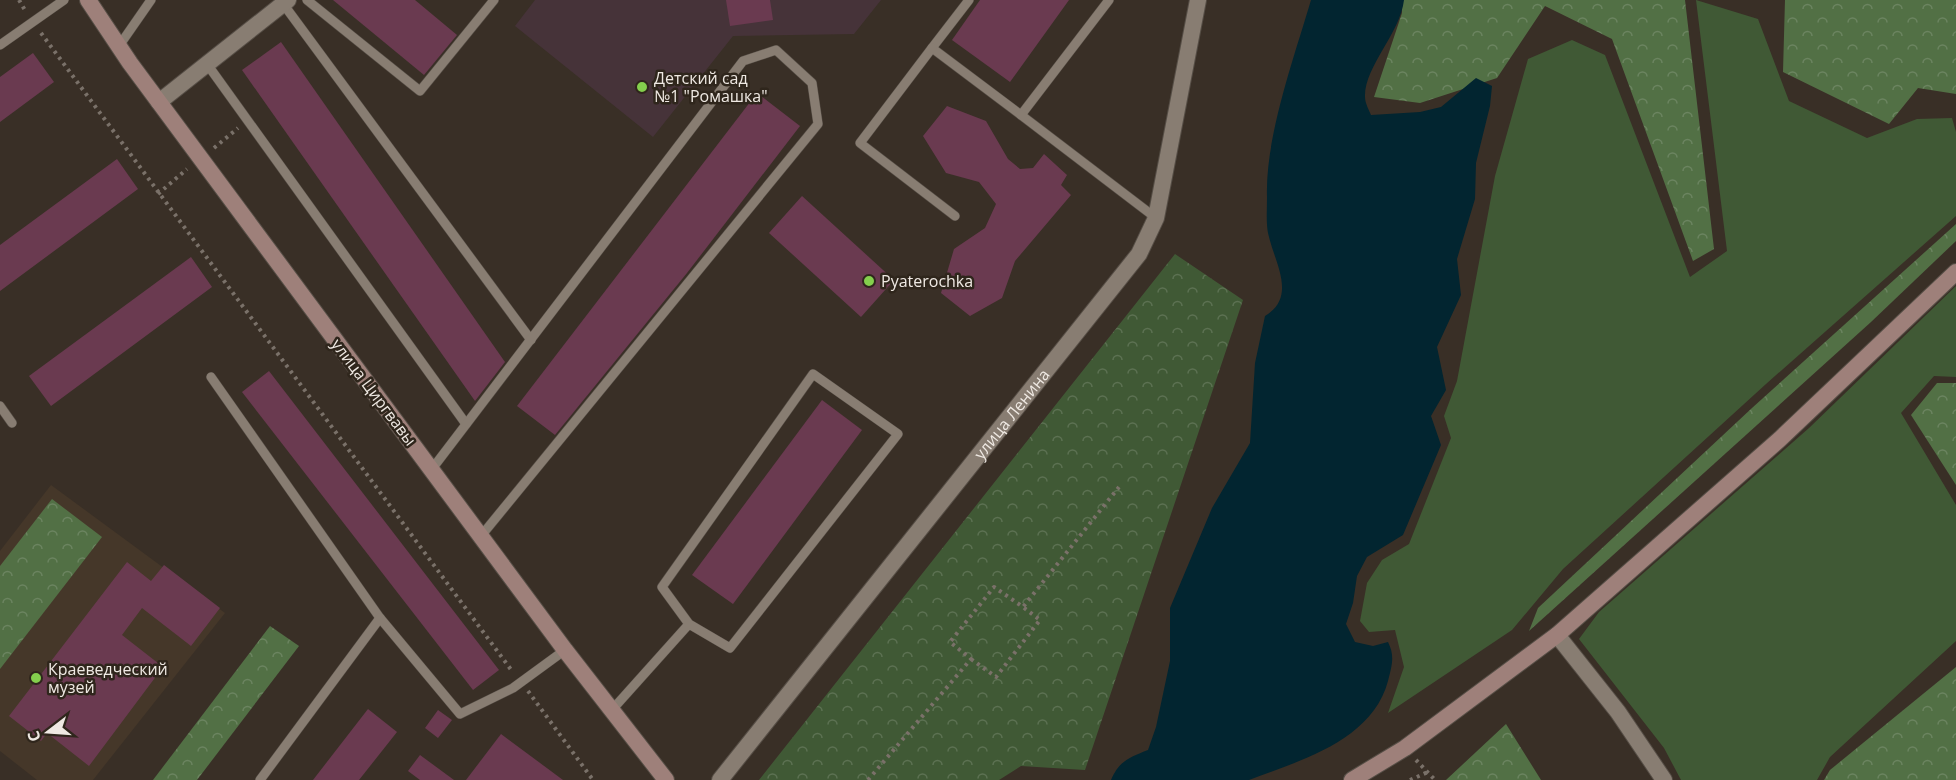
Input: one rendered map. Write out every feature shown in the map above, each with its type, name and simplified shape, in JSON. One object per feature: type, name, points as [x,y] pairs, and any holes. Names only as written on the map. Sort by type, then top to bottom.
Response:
[{"type":"main road","name":"улица Циргвавы","points":[[88,0],[159,102],[480,536],[611,711],[666,780]]},
{"type":"main road","points":[[1352,780],[1405,748],[1557,634],[1780,439],[1956,272]]},
{"type":"street","name":"улица Ленина","points":[[720,780],[1139,254],[1156,218],[1198,0]]},
{"type":"street","points":[[159,102],[286,2]]},
{"type":"street","points":[[1557,634],[1618,712],[1664,780]]},
{"type":"lane","points":[[0,45],[64,0]]},
{"type":"lane","points":[[119,46],[151,0]]},
{"type":"lane","points":[[307,0],[420,91],[494,0]]},
{"type":"lane","points":[[955,216],[860,143],[969,0]]},
{"type":"lane","points":[[1021,115],[1109,0]]},
{"type":"lane","points":[[286,2],[531,340]]},
{"type":"lane","points":[[932,48],[1156,218]]},
{"type":"lane","points":[[432,470],[743,61],[776,50],[812,83],[818,124],[480,536]]},
{"type":"lane","points":[[207,64],[466,424]]},
{"type":"lane","points":[[813,374],[898,434],[730,648],[689,624],[662,587],[813,374]]},
{"type":"lane","points":[[211,377],[380,618],[460,714],[521,682],[565,650]]},
{"type":"lane","points":[[0,406],[12,423]]},
{"type":"lane","points":[[260,780],[380,618]]},
{"type":"lane","points":[[611,711],[689,624]]},
{"type":"path","points":[[19,0],[33,23],[593,780]]},
{"type":"path","points":[[1023,607],[1119,487]]},
{"type":"path","points":[[994,587],[1040,620],[996,677],[970,659],[950,642],[994,587]]},
{"type":"path","points":[[868,780],[970,659]]},
{"type":"path","points":[[1405,748],[1435,780]]},
{"type":"path","points":[[1410,780],[1429,772]]},
{"type":"shaded area","name":"Детский сад №1 \"Ромашка\"","points":[[535,0],[881,0],[854,34],[733,36],[653,137],[515,26]]},
{"type":"shaded area","points":[[51,485],[225,613],[93,780],[37,780],[0,751],[0,551]]},
{"type":"green space","points":[[1402,0],[1685,0],[1714,249],[1693,261],[1612,39],[1545,6],[1497,78],[1420,103],[1374,97],[1402,13]]},
{"type":"green space","points":[[1696,0],[1758,19],[1789,101],[1867,138],[1917,119],[1952,118],[1956,132],[1956,216],[1766,384],[1563,569],[1512,630],[1388,713],[1404,667],[1395,630],[1369,632],[1360,621],[1367,583],[1382,560],[1409,544],[1451,438],[1444,416],[1457,381],[1495,176],[1528,59],[1572,40],[1605,55],[1690,277],[1727,251]]},
{"type":"green space","points":[[1785,0],[1956,0],[1956,94],[1918,88],[1889,124],[1783,72]]},
{"type":"green space","points":[[1956,224],[1956,241],[1871,322],[1529,631],[1538,608],[1752,408]]},
{"type":"green space","points":[[1175,254],[1243,300],[1085,770],[1021,766],[999,780],[759,780]]},
{"type":"green space","points":[[1956,286],[1956,377],[1934,376],[1901,413],[1956,505],[1956,641],[1830,757],[1817,780],[1681,780],[1664,748],[1579,639],[1599,612],[1809,428]]},
{"type":"green space","points":[[1937,383],[1956,383],[1956,485],[1911,415]]},
{"type":"green space","points":[[52,499],[102,537],[0,669],[0,566]]},
{"type":"green space","points":[[270,626],[299,646],[197,780],[153,780]]},
{"type":"green space","points":[[1956,667],[1956,780],[1824,780],[1830,770]]},
{"type":"green space","points":[[1506,724],[1541,780],[1446,780]]},
{"type":"water","points":[[1311,0],[1404,0],[1396,25],[1366,86],[1365,99],[1371,115],[1420,112],[1441,107],[1476,78],[1492,86],[1490,106],[1476,163],[1475,199],[1457,259],[1461,295],[1437,347],[1446,390],[1431,416],[1441,445],[1403,535],[1367,557],[1357,576],[1353,603],[1346,624],[1355,642],[1373,646],[1388,642],[1392,665],[1388,681],[1379,702],[1367,719],[1350,734],[1311,756],[1249,780],[1111,780],[1126,760],[1148,750],[1156,727],[1170,661],[1170,608],[1212,508],[1250,443],[1255,363],[1265,316],[1275,308],[1282,289],[1267,224],[1271,149],[1282,98]]},
{"type":"building","points":[[333,0],[415,0],[457,35],[424,75]]},
{"type":"building","points":[[726,0],[770,0],[773,20],[730,26]]},
{"type":"building","points":[[980,0],[1069,0],[1010,82],[952,40]]},
{"type":"building","points":[[281,42],[505,362],[475,401],[242,70]]},
{"type":"building","points":[[33,53],[54,82],[0,122],[0,77]]},
{"type":"building","points":[[757,93],[800,126],[687,273],[555,435],[517,406]]},
{"type":"building","points":[[947,106],[986,121],[1008,159],[1020,169],[1033,168],[1044,154],[1067,175],[1061,185],[1071,195],[1015,261],[1002,298],[970,316],[941,293],[954,249],[985,228],[996,204],[979,182],[946,173],[923,136]]},
{"type":"building","points":[[117,159],[138,189],[0,291],[0,245]]},
{"type":"building","points":[[802,196],[894,280],[861,317],[769,233]]},
{"type":"building","points":[[191,257],[212,287],[51,406],[29,376]]},
{"type":"building","points":[[269,371],[499,670],[473,690],[242,392]]},
{"type":"building","points":[[822,400],[862,430],[733,604],[692,575]]},
{"type":"building","points":[[127,562],[151,581],[164,565],[220,608],[191,646],[142,608],[122,635],[163,667],[89,766],[47,733],[41,741],[9,716]]},
{"type":"building","points":[[368,709],[397,732],[359,780],[313,780]]},
{"type":"building","points":[[438,710],[452,720],[438,738],[425,728]]},
{"type":"building","points":[[501,734],[563,780],[466,780]]},
{"type":"building","points":[[420,755],[454,780],[420,780],[408,771]]},
{"type":"place","name":"Детский сад №1 \"Ромашка\"","points":[[642,87]]},
{"type":"place","name":"Pyaterochka","points":[[869,281]]},
{"type":"place","name":"Краеведческий музей","points":[[36,678]]}]
